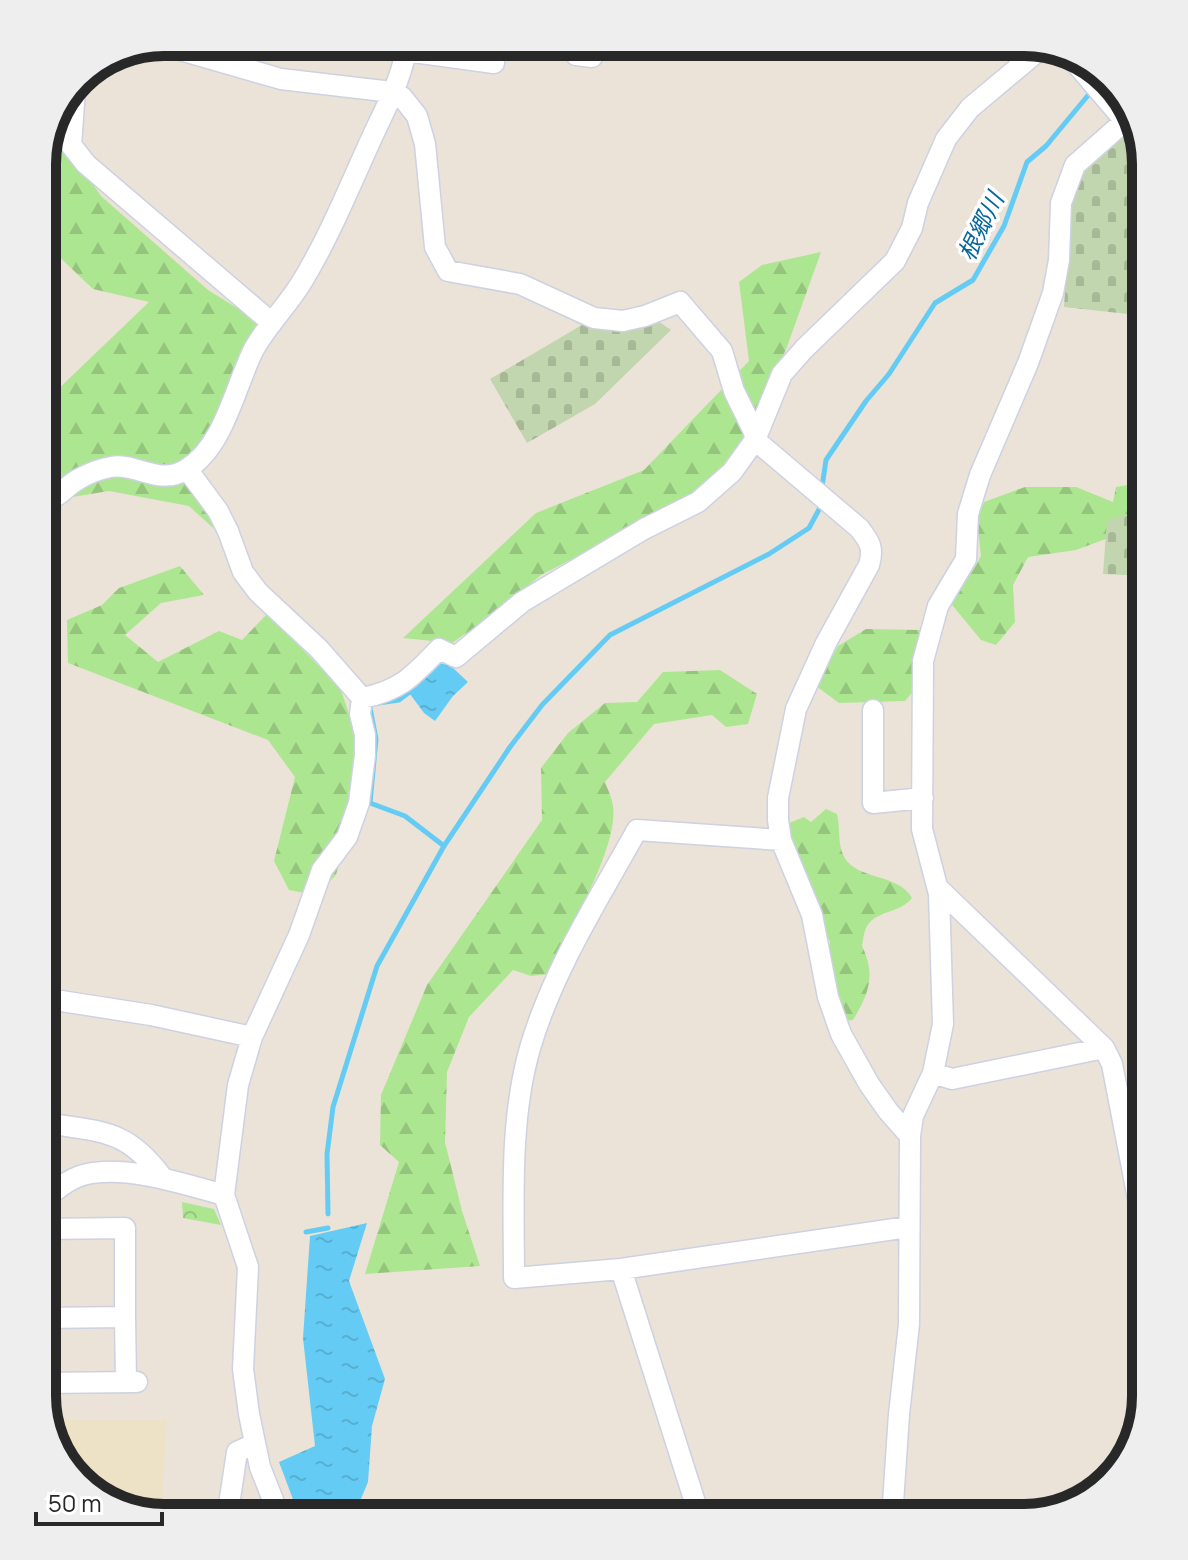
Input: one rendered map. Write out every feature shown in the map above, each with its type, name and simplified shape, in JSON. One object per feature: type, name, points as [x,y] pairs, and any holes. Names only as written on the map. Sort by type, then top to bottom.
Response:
[{"type":"street","points":[[201,56],[281,79],[392,92],[402,97],[417,116],[425,144],[435,247],[448,271],[520,284],[594,318],[623,321],[680,302],[722,351],[734,391],[755,440],[821,494],[871,542],[873,552],[857,589],[826,643],[796,709],[778,798],[781,840],[812,915],[828,997],[841,1034],[869,1084],[910,1136]]},
{"type":"street","points":[[56,494],[99,469],[116,465],[150,475],[171,476],[187,469],[203,454],[228,416],[254,349],[302,282],[328,235],[392,92],[404,56]]},
{"type":"street","points":[[458,56],[494,63]]},
{"type":"street","points":[[362,698],[385,694],[411,679],[439,649],[456,657],[522,602],[644,529],[698,502],[732,472],[755,440],[782,374],[895,261],[912,228],[918,203],[946,139],[970,108],[1032,56]]},
{"type":"street","points":[[1089,77],[1114,104]]},
{"type":"street","points":[[74,104],[71,145],[86,164],[272,323]]},
{"type":"street","points":[[893,1504],[909,1324],[910,1136],[913,1116],[933,1073],[943,1024],[937,887],[922,829],[923,661],[938,606],[966,559],[968,514],[980,475],[1028,363],[1053,293],[1059,260],[1061,203],[1075,165],[1124,122]]},
{"type":"street","points":[[187,469],[218,511],[243,572],[258,592],[319,649],[362,698],[360,714],[365,735],[365,755],[359,803],[347,837],[322,870],[299,935],[252,1037],[238,1085],[224,1195],[248,1267],[243,1369],[254,1444],[271,1504]]},
{"type":"street","points":[[873,710],[873,803],[923,798]]},
{"type":"street","points":[[781,840],[637,830],[564,961],[530,1049],[521,1099],[514,1203],[514,1278],[621,1269],[908,1227]]},
{"type":"street","points":[[937,887],[1104,1048],[1112,1064],[1132,1131]]},
{"type":"street","points":[[56,1000],[151,1015],[252,1037]]},
{"type":"street","points":[[933,1073],[952,1079],[1104,1048]]},
{"type":"street","points":[[56,1124],[109,1133],[132,1144],[162,1177]]},
{"type":"street","points":[[56,1191],[81,1175],[106,1173],[162,1177],[224,1195]]},
{"type":"street","points":[[56,1229],[125,1228],[125,1317],[131,1382],[56,1383]]},
{"type":"street","points":[[621,1269],[696,1504]]},
{"type":"street","points":[[56,1318],[125,1317]]},
{"type":"street","points":[[229,1504],[237,1452],[254,1444]]},
{"type":"shaded area","points":[[59,1420],[167,1420],[162,1504],[129,1498],[104,1486],[74,1456]]},
{"type":"green space","points":[[1126,129],[1132,164],[1132,314],[1064,307],[1071,196],[1082,166]]},
{"type":"green space","points":[[58,148],[68,148],[101,196],[208,290],[263,324],[216,425],[185,464],[222,536],[189,506],[109,491],[56,500],[56,391],[149,302],[93,289],[56,254]]},
{"type":"green space","points":[[821,252],[749,439],[729,467],[695,496],[541,575],[494,614],[452,643],[403,638],[536,513],[644,470],[749,361],[739,282],[762,265]]},
{"type":"green space","points":[[652,317],[671,330],[595,404],[527,443],[490,379],[587,322]]},
{"type":"green space","points":[[1132,484],[1132,529],[1076,550],[1028,557],[1013,585],[1015,622],[996,645],[981,640],[948,600],[954,587],[973,570],[981,556],[977,519],[984,502],[1025,487],[1076,487],[1113,502],[1116,487]]},
{"type":"green space","points":[[1132,512],[1132,575],[1103,574],[1107,520]]},
{"type":"green space","points":[[180,566],[204,595],[161,603],[125,635],[158,662],[219,631],[242,640],[267,614],[340,687],[360,747],[355,802],[336,875],[316,895],[289,890],[274,861],[295,777],[268,740],[68,663],[67,620],[102,605],[119,588]]},
{"type":"green space","points":[[866,629],[920,630],[915,659],[915,689],[905,701],[839,703],[816,686],[838,646]]},
{"type":"green space","points":[[720,670],[757,694],[748,724],[726,727],[712,715],[654,724],[605,782],[613,806],[608,844],[590,891],[548,974],[531,976],[513,970],[469,1017],[447,1072],[445,1142],[480,1266],[365,1274],[399,1162],[380,1145],[381,1095],[427,985],[542,820],[541,768],[568,733],[605,703],[637,702],[663,672]]},
{"type":"green space","points":[[826,809],[837,814],[842,852],[847,861],[865,873],[896,884],[912,898],[877,917],[866,928],[862,946],[869,966],[869,984],[853,1020],[842,1021],[828,964],[830,941],[809,901],[790,836],[789,823],[804,817],[811,822]]},
{"type":"green space","points":[[182,1202],[214,1209],[221,1225],[183,1218]]},
{"type":"water","points":[[438,654],[468,682],[453,696],[435,721],[424,713],[404,686]]},
{"type":"water","points":[[367,1223],[349,1281],[385,1379],[372,1426],[368,1482],[359,1504],[295,1504],[279,1462],[315,1446],[303,1338],[310,1236]]},
{"type":"waterway","name":"根郷川","points":[[822,487],[826,460],[866,401],[889,374],[935,303],[973,280],[1004,226],[1027,162],[1046,146],[1090,93]]},
{"type":"waterway","points":[[328,1214],[327,1154],[333,1107],[377,966],[444,846],[510,747],[542,705],[610,635],[769,554],[809,528],[822,504]]},
{"type":"waterway","points":[[378,703],[399,700],[412,690]]},
{"type":"waterway","points":[[370,708],[376,739],[370,803],[405,816],[444,846]]},
{"type":"waterway","points":[[306,1232],[328,1228]]}]
